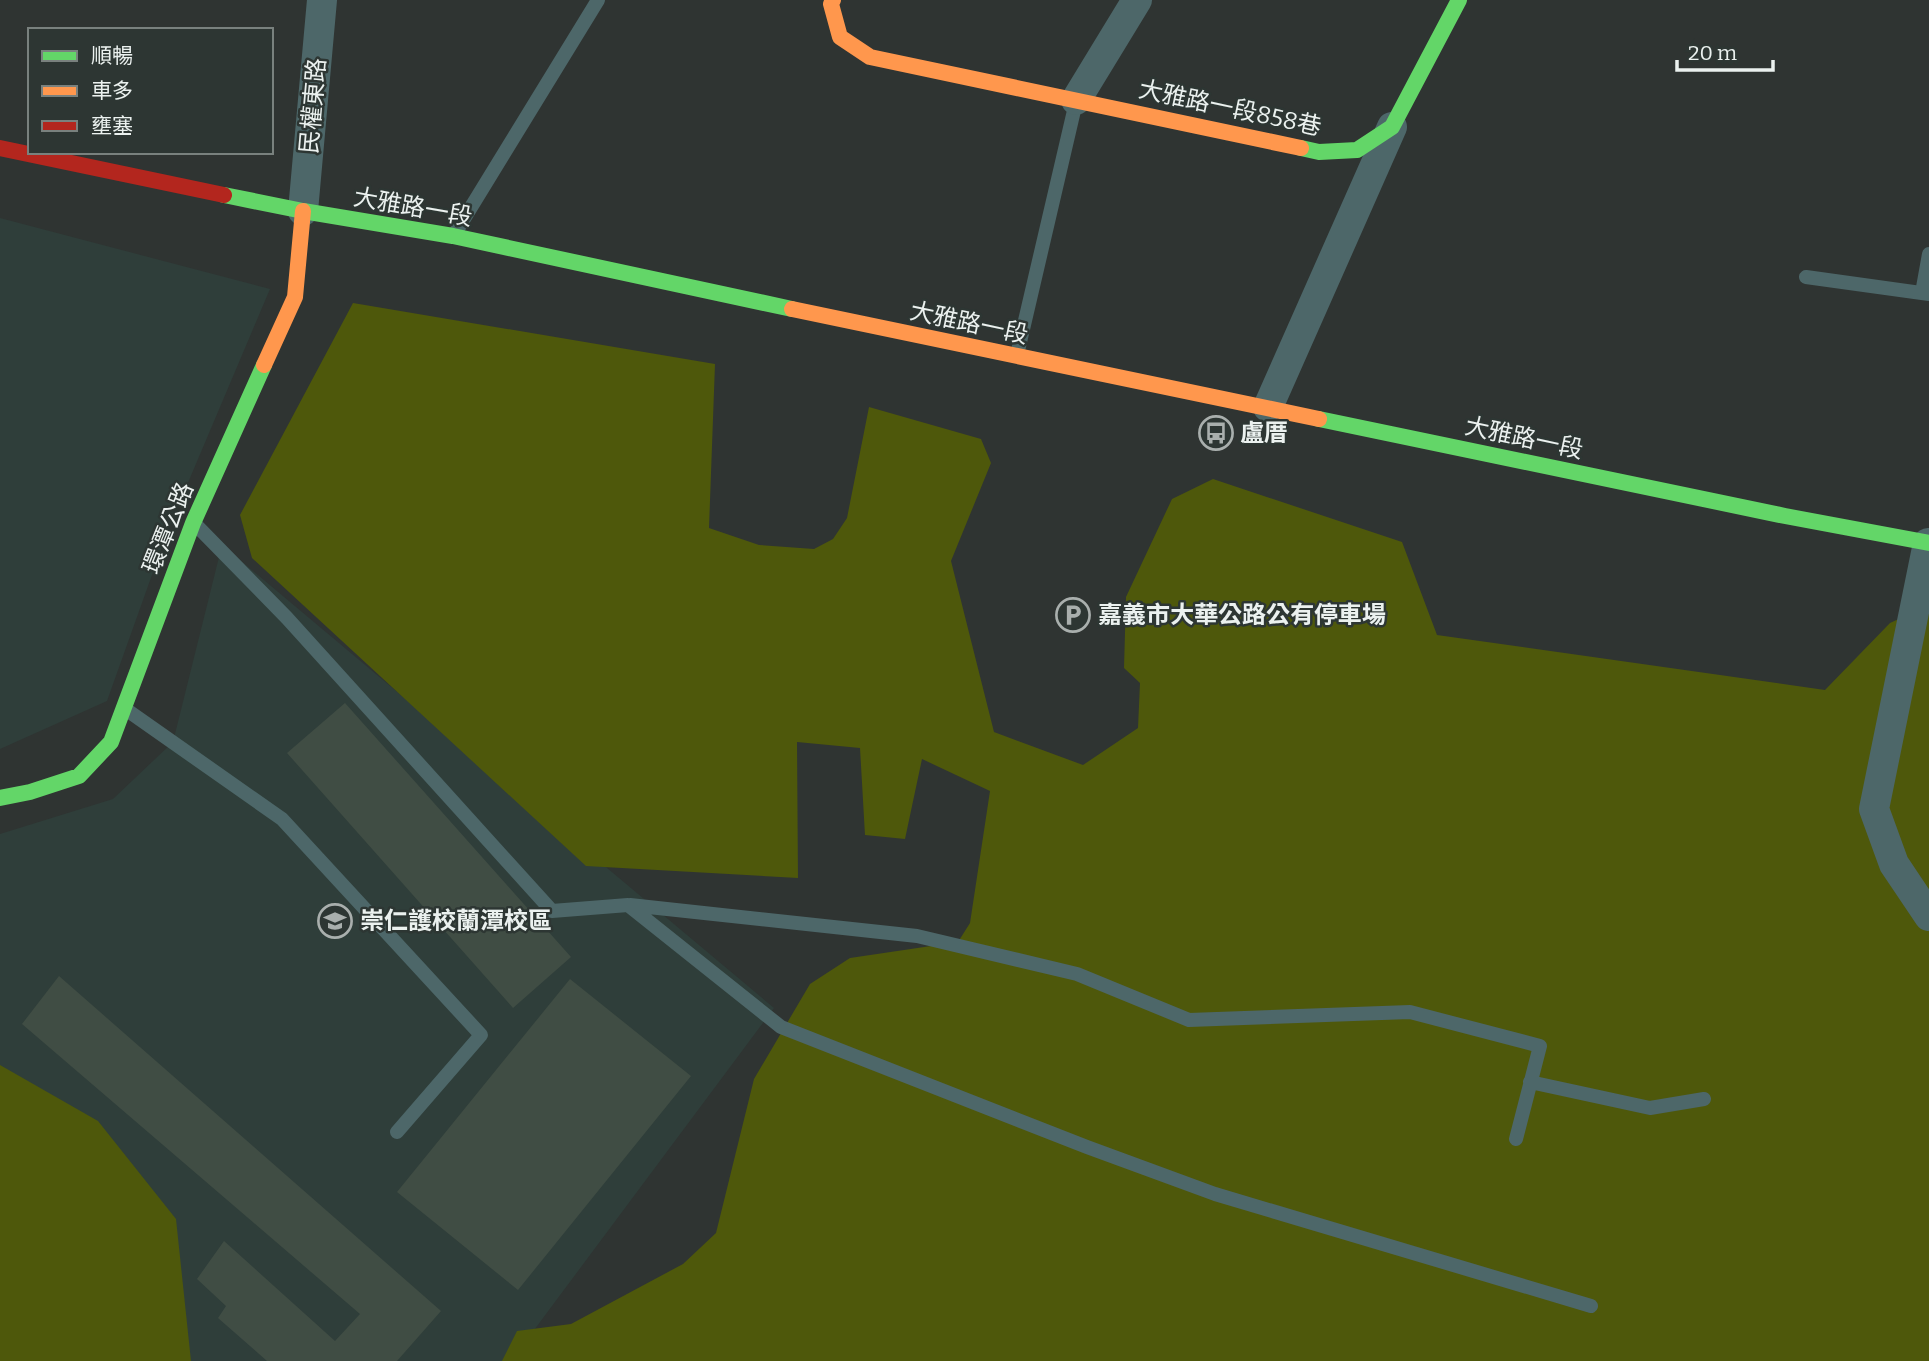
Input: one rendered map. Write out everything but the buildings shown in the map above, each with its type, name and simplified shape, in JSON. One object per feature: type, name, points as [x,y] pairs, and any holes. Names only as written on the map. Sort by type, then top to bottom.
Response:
[{"type":"main road","name":"大雅路一段858巷","points":[[833,0],[831,4],[840,37],[870,57],[1319,152],[1357,150],[1392,127],[1460,0]]},
{"type":"main road","name":"大雅路一段","points":[[0,148],[28,154]]},
{"type":"main road","name":"大雅路一段","points":[[29,154],[303,211],[453,236],[1771,513],[1928,543]]},
{"type":"main road","name":"環潭公路","points":[[0,798],[30,792],[79,776],[111,742],[193,523],[295,297],[303,211]]},
{"type":"street","name":"民權東路","points":[[303,211],[322,0]]},
{"type":"street","points":[[1076,100],[1137,0]]},
{"type":"street","points":[[1268,407],[1392,127]]},
{"type":"street","points":[[1928,543],[1874,809],[1894,864],[1929,916]]},
{"type":"lane","points":[[453,236],[597,0]]},
{"type":"lane","points":[[1017,356],[1076,100]]},
{"type":"lane","points":[[1806,277],[1925,293],[1929,254]]},
{"type":"lane","points":[[193,523],[287,618],[552,911],[628,905],[917,936],[1077,974],[1189,1020],[1410,1012],[1539,1046],[1516,1139]]},
{"type":"lane","points":[[124,708],[282,818],[481,1035],[397,1132]]},
{"type":"lane","points":[[628,905],[781,1027],[1214,1194],[1591,1306]]},
{"type":"lane","points":[[1530,1082],[1650,1108],[1704,1100]]},
{"type":"shaded area","points":[[0,218],[270,289],[168,530],[107,701],[0,749]]},
{"type":"shaded area","name":"崇仁護校蘭潭校區","points":[[222,545],[774,1008],[511,1361],[191,1361],[154,1198],[0,1066],[0,834],[113,799],[173,742]]},
{"type":"green space","points":[[353,303],[715,364],[709,528],[759,545],[814,549],[833,539],[847,518],[869,407],[981,439],[991,463],[951,561],[994,732],[1083,765],[1138,728],[1140,683],[1124,668],[1126,597],[1172,499],[1213,479],[1402,542],[1437,635],[1825,690],[1890,623],[1929,605],[1929,1361],[502,1361],[517,1331],[571,1324],[683,1264],[716,1233],[754,1079],[810,984],[850,958],[958,942],[970,923],[990,791],[922,759],[905,839],[865,835],[860,748],[797,742],[798,878],[586,866],[252,558],[240,515]]},
{"type":"green space","points":[[0,1065],[98,1121],[176,1219],[191,1361],[0,1361]]},
{"type":"traffic: fast","points":[[1301,148],[1319,152],[1357,150],[1392,127],[1459,0]]},
{"type":"traffic: fast","points":[[224,195],[453,236],[792,309]]},
{"type":"traffic: fast","points":[[0,798],[30,792],[79,776],[111,742],[193,523],[264,365]]},
{"type":"traffic: fast","points":[[1319,419],[1785,516],[1929,543]]},
{"type":"traffic: slow","points":[[833,0],[831,4],[840,37],[870,57],[1301,148]]},
{"type":"traffic: slow","points":[[264,365],[295,297],[303,211]]},
{"type":"traffic: slow","points":[[792,309],[1319,419]]},
{"type":"traffic: jam","points":[[0,148],[28,154]]},
{"type":"traffic: jam","points":[[29,154],[224,195]]},
{"type":"place","name":"盧厝","points":[[1216,433]]},
{"type":"place","name":"嘉義市大華公路公有停車場","points":[[1073,615]]},
{"type":"place","name":"崇仁護校蘭潭校區","points":[[335,921]]}]
